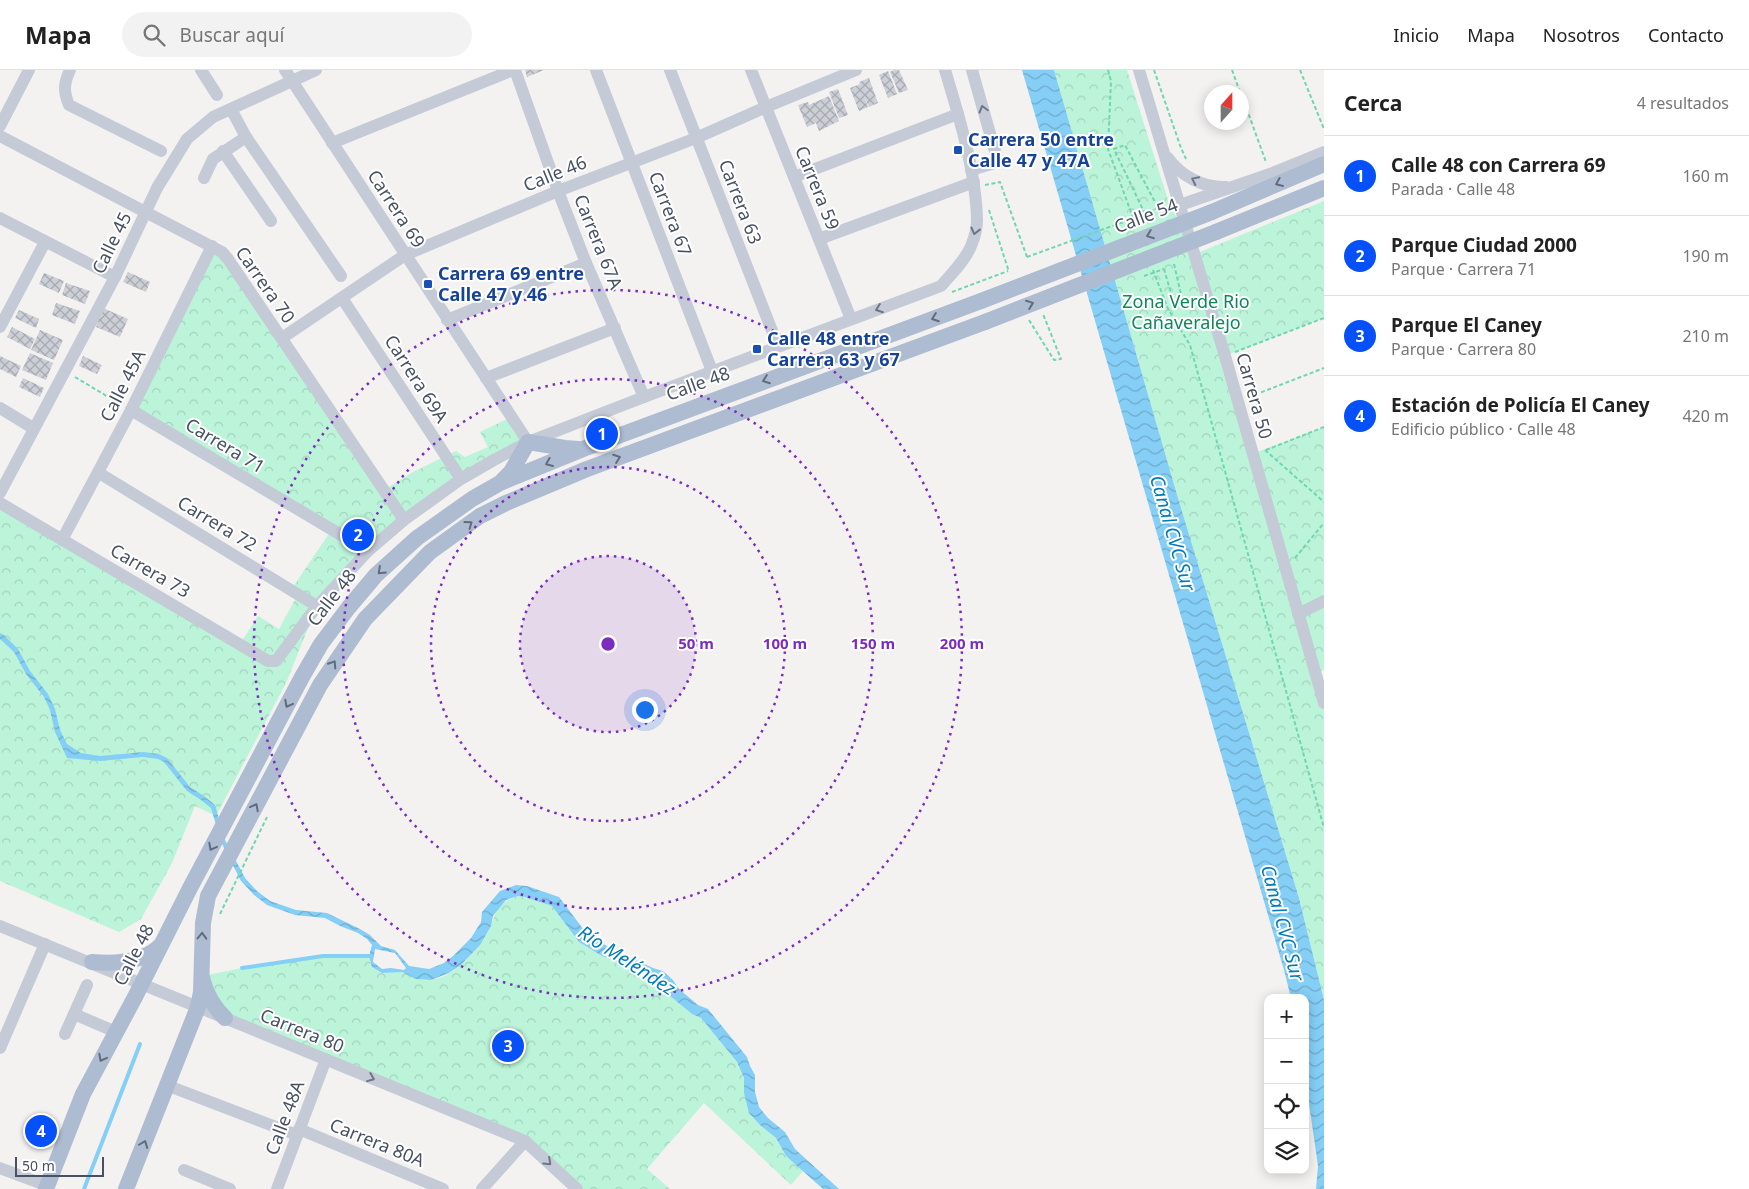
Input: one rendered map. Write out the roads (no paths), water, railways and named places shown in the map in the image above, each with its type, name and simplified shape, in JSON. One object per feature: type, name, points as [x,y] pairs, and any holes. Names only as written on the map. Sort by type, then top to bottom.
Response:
[{"type":"main road","name":"Calle 54","points":[[981,301],[1212,212],[1324,164]]},
{"type":"main road","points":[[126,1189],[198,1007],[202,976],[203,924],[208,896],[320,685],[365,619],[430,552],[480,516],[586,469],[985,322],[1324,188]]},
{"type":"main road","name":"Calle 48","points":[[47,1187],[83,1094],[190,888],[321,644],[376,575],[417,538],[472,499],[500,483],[583,448],[981,301]]},
{"type":"main road","points":[[500,483],[511,472],[528,442],[565,448],[583,448]]},
{"type":"main road","points":[[92,962],[121,963],[135,960],[155,951],[161,945]]},
{"type":"main road","points":[[202,976],[206,994],[225,1018]]},
{"type":"street","points":[[0,126],[29,70]]},
{"type":"street","points":[[70,70],[65,81],[65,94],[69,105],[161,151]]},
{"type":"street","points":[[201,70],[217,95]]},
{"type":"street","name":"Calle 45","points":[[0,493],[33,428],[115,278],[157,188],[187,139],[213,117],[288,75],[316,70]]},
{"type":"street","points":[[332,143],[514,70]]},
{"type":"street","name":"Carrera 67A","points":[[514,70],[586,263],[644,396]]},
{"type":"street","name":"Carrera 67","points":[[596,70],[712,371]]},
{"type":"street","name":"Carrera 63","points":[[670,70],[778,346]]},
{"type":"street","name":"Carrera 59","points":[[751,70],[851,319]]},
{"type":"street","name":"Calle 46","points":[[282,338],[406,255],[631,161],[696,138],[855,70]]},
{"type":"street","points":[[945,70],[958,114],[973,180]]},
{"type":"street","points":[[819,239],[973,180],[998,162],[972,70]]},
{"type":"street","name":"Carrera 50","points":[[1139,70],[1225,356],[1324,703]]},
{"type":"street","name":"Carrera 69","points":[[288,75],[528,442]]},
{"type":"street","points":[[230,109],[246,137],[341,276]]},
{"type":"street","points":[[794,177],[958,114]]},
{"type":"street","name":"Carrera 70","points":[[0,136],[212,246],[228,259],[404,520]]},
{"type":"street","points":[[204,178],[213,159],[246,137]]},
{"type":"street","points":[[223,151],[271,221]]},
{"type":"street","points":[[1164,151],[1172,164],[1196,182],[1209,186],[1236,186]]},
{"type":"street","name":"Calle 54","points":[[1179,201],[1236,186],[1324,152]]},
{"type":"street","name":"Calle 48","points":[[282,655],[317,606],[368,551],[404,520],[460,479],[528,442],[644,396],[941,286],[962,262],[971,247],[977,222],[973,180]]},
{"type":"street","points":[[0,218],[115,278]]},
{"type":"street","points":[[0,327],[45,242]]},
{"type":"street","name":"Calle 45A","points":[[62,540],[99,473],[212,246]]},
{"type":"street","points":[[448,320],[586,263]]},
{"type":"street","name":"Carrera 69A","points":[[342,298],[460,479]]},
{"type":"street","points":[[486,378],[615,328]]},
{"type":"street","points":[[0,408],[33,428]]},
{"type":"street","name":"Carrera 71","points":[[131,410],[368,551]]},
{"type":"street","name":"Carrera 72","points":[[99,473],[317,606]]},
{"type":"street","name":"Carrera 73","points":[[0,503],[268,661],[276,661],[282,655]]},
{"type":"street","points":[[1298,614],[1324,602]]},
{"type":"street","name":"Carrera 80","points":[[0,926],[526,1141],[577,1189]]},
{"type":"street","points":[[0,1048],[45,944]]},
{"type":"street","points":[[65,1034],[87,985]]},
{"type":"street","points":[[74,1014],[116,1032]]},
{"type":"street","name":"Calle 48A","points":[[276,1189],[326,1059]]},
{"type":"street","name":"Carrera 80A","points":[[166,1085],[298,1132],[442,1189]]},
{"type":"street","points":[[482,1189],[526,1141]]},
{"type":"street","points":[[0,1168],[47,1187]]},
{"type":"street","points":[[184,1170],[230,1189]]},
{"type":"water","name":"Canal CVC Sur","points":[[1022,70],[1054,70],[1178,498],[1299,898],[1324,1000],[1324,1189],[1316,1189],[1318,1166],[1309,1104],[1309,994],[1290,994]]},
{"type":"water","name":"Río Meléndez","points":[[0,633],[18,649],[30,671],[48,694],[55,709],[60,730],[67,744],[81,753],[100,756],[143,752],[159,754],[167,758],[190,787],[215,805],[225,840],[245,878],[257,891],[270,901],[296,910],[327,913],[360,929],[370,935],[381,946],[395,950],[409,966],[429,969],[444,963],[453,956],[471,938],[481,922],[482,912],[500,891],[516,885],[527,886],[559,897],[587,934],[607,946],[663,971],[679,989],[698,1005],[708,1009],[747,1057],[755,1075],[755,1092],[759,1107],[768,1118],[785,1132],[795,1149],[839,1189],[823,1189],[786,1156],[776,1138],[749,1113],[744,1093],[744,1078],[737,1062],[701,1018],[692,1014],[670,996],[665,987],[658,981],[602,956],[579,942],[552,906],[518,896],[506,900],[493,916],[491,926],[480,945],[461,965],[449,973],[431,980],[416,979],[402,972],[382,973],[372,967],[369,956],[372,945],[358,933],[325,918],[295,915],[267,905],[254,895],[241,881],[221,842],[211,808],[187,791],[164,762],[158,759],[143,757],[100,761],[67,758],[55,732],[50,710],[44,697],[26,674],[14,652],[0,639]],"holes":[[[375,949],[395,953],[406,968],[404,970],[382,969],[373,962]]]},
{"type":"waterway","points":[[242,968],[323,956],[369,956]]},
{"type":"waterway","points":[[84,1189],[140,1044]]},
{"type":"place","name":"Carrera 50 entre Calle 47 y 47A","points":[[958,150]]},
{"type":"place","name":"Carrera 69 entre Calle 47 y 46","points":[[428,284]]},
{"type":"place","name":"Calle 48 entre Carrera 63 y 67","points":[[757,349]]},
{"type":"place","name":"Calle 48 con Carrera 69","points":[[602,434]]},
{"type":"place","name":"Parque Ciudad 2000","points":[[358,535]]},
{"type":"place","name":"Parque El Caney","points":[[508,1046]]},
{"type":"place","name":"Estación de Policía El Caney","points":[[41,1131]]},
{"type":"park label","name":"Zona Verde Rio Cañaveralejo","points":[[1186,312]]}]
